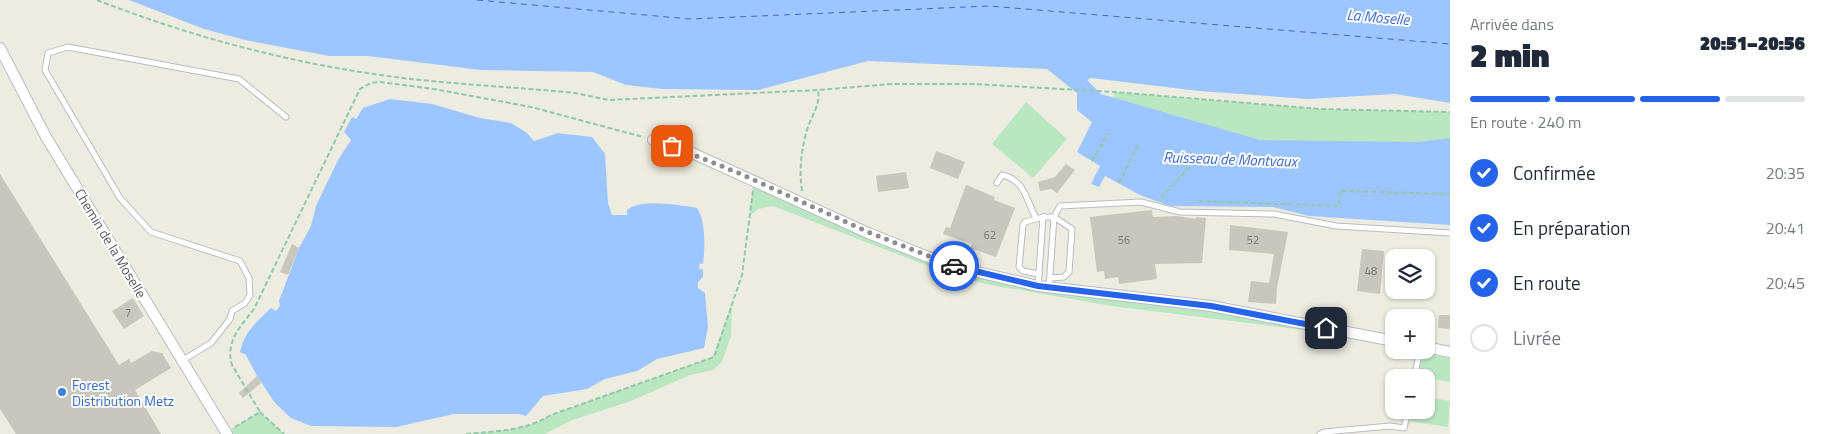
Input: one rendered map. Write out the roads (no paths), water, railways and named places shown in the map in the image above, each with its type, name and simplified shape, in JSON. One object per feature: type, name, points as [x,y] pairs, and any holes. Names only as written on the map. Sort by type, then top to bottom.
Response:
[{"type":"street","name":"Chemin de la Moselle","points":[[0,48],[46,137],[227,433]]},
{"type":"street","points":[[653,140],[690,152],[868,232],[951,266],[1038,286],[1050,283],[1211,306],[1385,339]]},
{"type":"street","points":[[1435,349],[1450,352]]},
{"type":"lane","points":[[182,361],[211,343],[230,319],[232,311],[245,303],[250,295],[249,278],[240,261],[150,232],[120,198],[45,70],[48,53],[68,47],[239,80],[286,117]]},
{"type":"lane","points":[[997,184],[1002,175],[1011,177],[1023,187],[1036,218]]},
{"type":"lane","points":[[1039,274],[1023,271],[1019,267],[1023,225],[1025,222],[1043,217],[1054,218],[1072,228],[1069,272],[1064,277],[1050,283],[1054,218],[1060,206],[1141,202],[1180,212],[1274,214],[1336,226],[1450,233]]},
{"type":"lane","points":[[1038,286],[1043,217]]},
{"type":"lane","points":[[1320,434],[1324,432],[1390,426],[1404,428],[1406,419]]},
{"type":"water","points":[[129,0],[1450,0],[1450,103],[1395,94],[1308,99],[1199,91],[1091,78],[1087,80],[1101,94],[1260,140],[1417,142],[1450,138],[1450,225],[1309,216],[1273,207],[1170,206],[1140,195],[1105,176],[1099,187],[1091,184],[1100,166],[1077,152],[1092,122],[1077,110],[1077,93],[1047,69],[868,61],[758,90],[662,89],[626,85],[593,72],[481,70],[368,56],[329,56],[245,40],[204,29]]},
{"type":"water","points":[[390,99],[432,104],[480,118],[511,123],[527,133],[534,141],[558,133],[592,137],[605,154],[608,203],[612,215],[627,215],[627,210],[634,206],[651,203],[697,208],[702,220],[704,234],[703,264],[700,263],[699,268],[703,270],[703,277],[698,282],[698,288],[705,293],[708,327],[704,348],[657,359],[637,371],[605,379],[587,389],[543,396],[526,416],[519,414],[454,414],[396,427],[311,426],[291,418],[275,403],[246,355],[240,352],[242,344],[248,332],[271,308],[276,311],[280,306],[279,301],[299,248],[311,226],[316,206],[338,160],[351,140],[344,132],[352,117],[356,119],[363,108]]},
{"type":"place","name":"Forest Distribution Metz","points":[[62,392]]},
{"type":"water label","name":"La Moselle","points":[[1378,17]]},
{"type":"water label","name":"Ruisseau de Montvaux","points":[[1230,159]]}]
